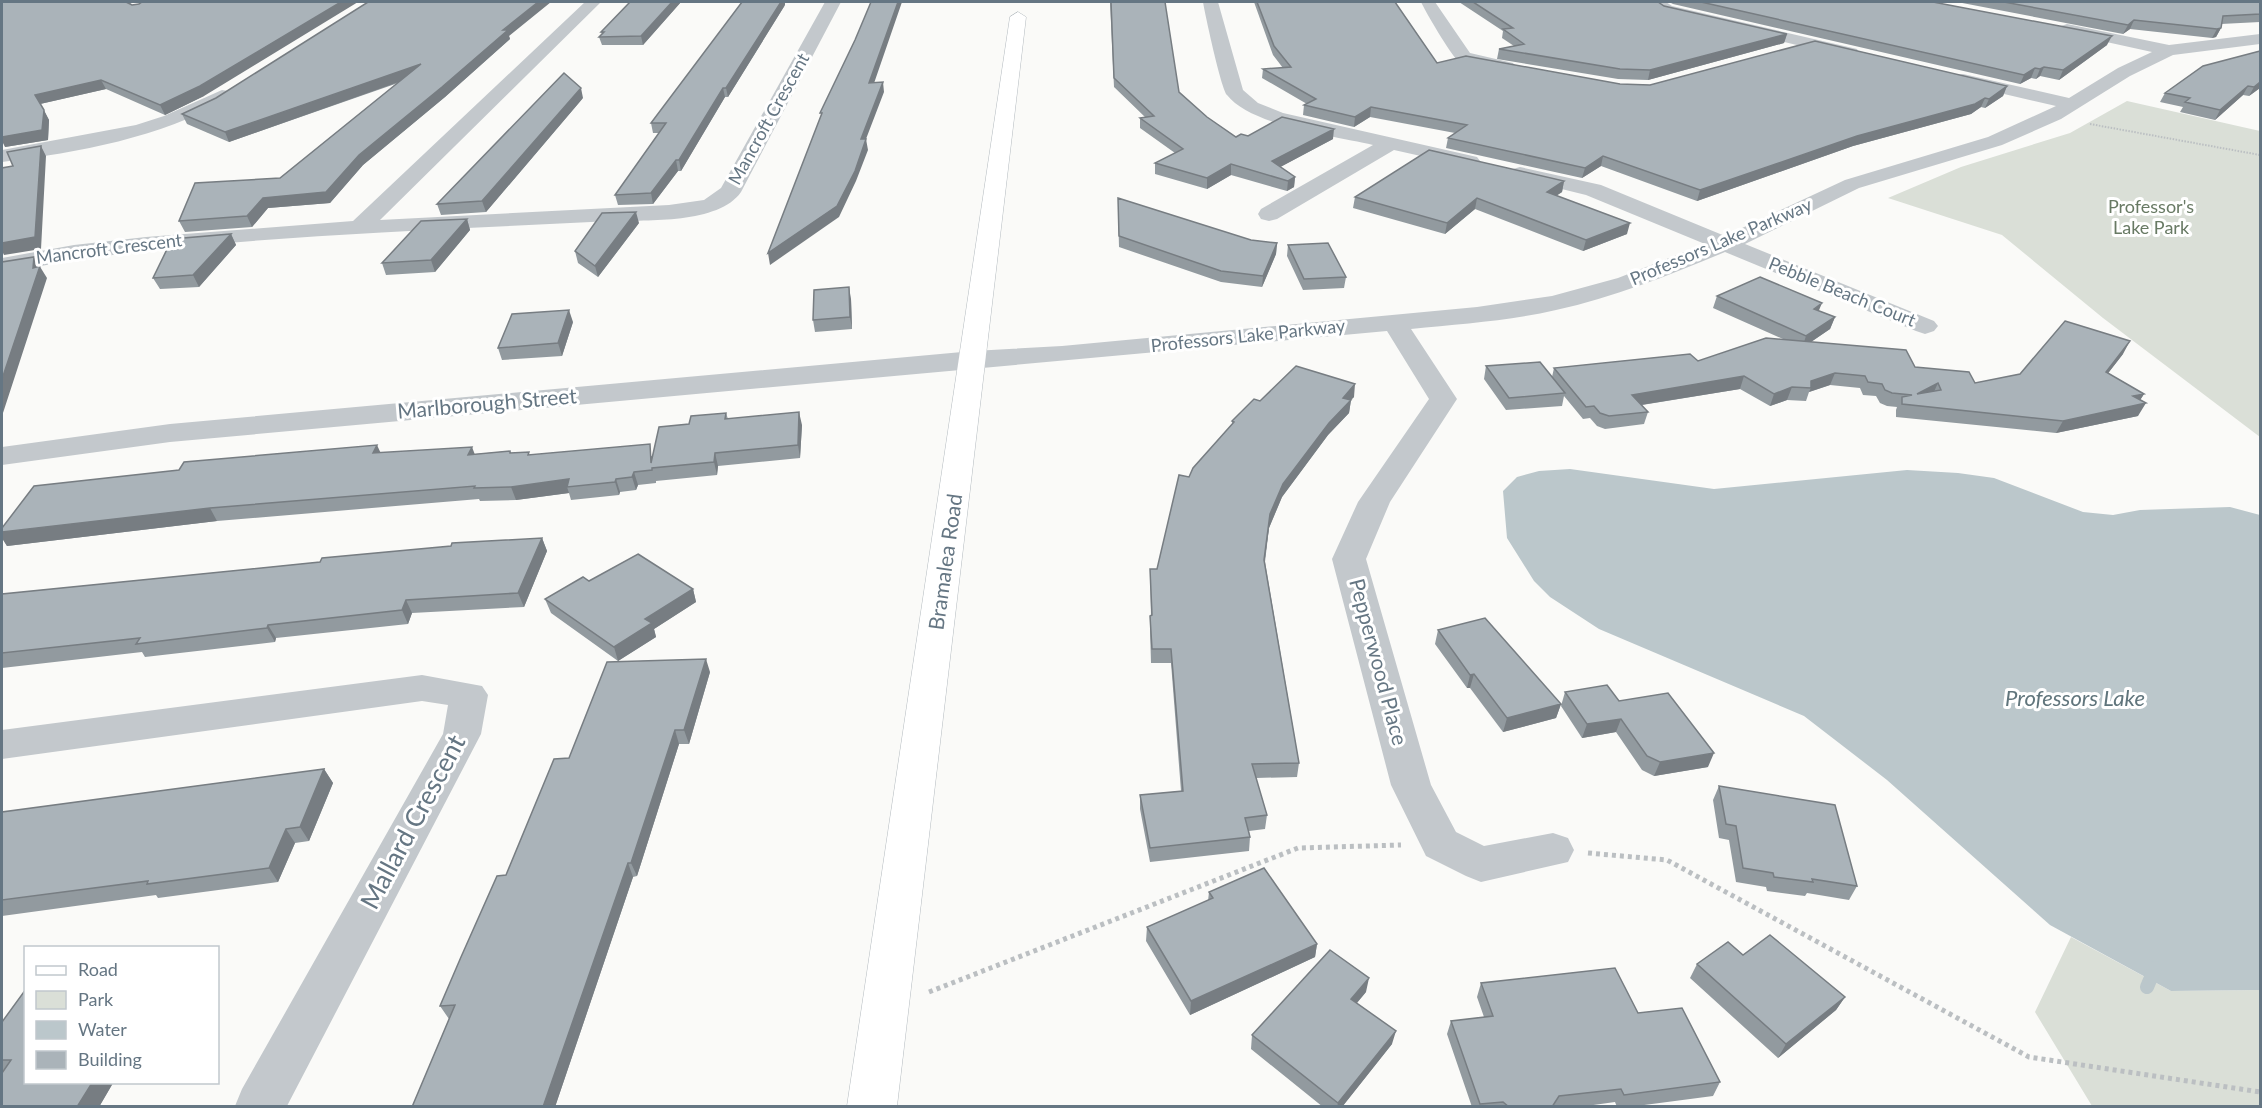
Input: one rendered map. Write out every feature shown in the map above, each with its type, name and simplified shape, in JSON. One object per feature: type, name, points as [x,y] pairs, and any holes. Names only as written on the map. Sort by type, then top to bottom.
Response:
[{"type":"main road","name":"Bramalea Road","points":[[872,1107],[1020,11]]},
{"type":"street","points":[[360,228],[593,2]]},
{"type":"street","name":"Mancroft Crescent","points":[[2,265],[95,248],[166,240],[669,212],[710,207],[730,192],[833,2]]},
{"type":"street","name":"Pebble Beach Court","points":[[1210,2],[1234,92],[1251,107],[1277,117],[1593,189],[1925,326]]},
{"type":"street","points":[[1428,2],[1464,57],[1476,62],[1519,69]]},
{"type":"street","points":[[1656,2],[1667,9],[1867,57]]},
{"type":"street","points":[[2056,27],[2169,50]]},
{"type":"street","name":"Professors Lake Parkway","points":[[973,359],[1062,354],[1477,315],[1554,303],[1627,284],[1726,244],[1852,184],[1995,141],[2063,110],[2124,72],[2169,50],[2260,39]]},
{"type":"street","points":[[1774,54],[1810,44]]},
{"type":"street","points":[[1947,75],[2063,110]]},
{"type":"street","points":[[2,156],[114,136],[170,122],[212,102],[242,83]]},
{"type":"street","points":[[1269,214],[1391,143]]},
{"type":"street","name":"Pepperwood Place","points":[[1394,322],[1443,399],[1374,502],[1349,559],[1411,785],[1441,844]]},
{"type":"street","name":"Marlborough Street","points":[[2,456],[182,432],[973,359]]},
{"type":"street","name":"Mallard Crescent","points":[[2,744],[422,688],[469,695],[462,734],[260,1107]]},
{"type":"street","points":[[1441,844],[1481,864],[1553,850]]},
{"type":"path","points":[[2063,110],[2121,131],[2209,143],[2260,155]]},
{"type":"path","points":[[886,1009],[1298,848],[1441,844]]},
{"type":"path","points":[[1553,850],[1667,860],[2029,1058],[2260,1092]]},
{"type":"green space","name":"Professor's Lake Park","points":[[2127,101],[2260,131],[2260,437],[2103,318],[2002,235],[1888,198],[1961,167],[2070,133]]},
{"type":"green space","points":[[2071,937],[2171,991],[2260,990],[2260,1106],[2092,1106],[2035,1012]]},
{"type":"water","name":"Professors Lake","points":[[1570,469],[1714,489],[1907,470],[1958,473],[1994,478],[2083,512],[2113,515],[2140,510],[2230,507],[2260,515],[2260,990],[2171,991],[2050,925],[1887,780],[1804,716],[1599,629],[1550,597],[1534,581],[1507,538],[1503,491],[1517,477],[1539,471]]},
{"type":"building","points":[[2,2],[126,2],[132,5],[142,2],[341,2],[200,86],[160,105],[101,80],[35,95],[44,110],[42,130],[2,137]]},
{"type":"building","points":[[368,2],[538,2],[503,30],[508,30],[442,87],[359,155],[326,192],[263,198],[247,216],[179,221],[195,183],[280,178],[421,64],[225,132],[182,114],[216,98]]},
{"type":"building","points":[[630,2],[672,2],[641,36],[599,37],[604,32],[601,32]]},
{"type":"building","points":[[742,2],[781,2],[726,88],[723,88],[679,160],[676,160],[651,193],[615,195],[666,123],[651,123]]},
{"type":"building","points":[[871,2],[898,2],[869,83],[883,82],[861,139],[866,139],[855,171],[837,206],[768,253],[822,113],[820,113]]},
{"type":"building","points":[[1111,2],[1165,2],[1179,92],[1207,117],[1236,137],[1241,134],[1248,136],[1282,117],[1334,129],[1272,161],[1295,177],[1288,181],[1231,164],[1207,178],[1155,163],[1183,149],[1140,118],[1154,116],[1114,78]]},
{"type":"building","points":[[1257,2],[1395,2],[1437,63],[1466,56],[1620,84],[1650,85],[1815,41],[2007,86],[1989,99],[1985,98],[1975,104],[1857,136],[1700,190],[1603,156],[1585,168],[1448,138],[1467,125],[1371,107],[1355,117],[1304,105],[1316,99],[1263,69],[1291,67],[1274,46]]},
{"type":"building","points":[[1473,2],[1658,2],[1664,6],[1787,34],[1650,70],[1620,69],[1499,49],[1524,44],[1503,29],[1513,28]]},
{"type":"building","points":[[1701,2],[1933,2],[2112,36],[2063,70],[2035,68],[2024,75]]},
{"type":"building","points":[[2004,2],[2260,2],[2260,14],[2223,16],[2221,28],[2217,29],[2134,20],[2128,25]]},
{"type":"building","points":[[2260,51],[2260,82],[2254,87],[2248,86],[2220,110],[2185,102],[2190,98],[2165,93],[2203,66]]},
{"type":"building","points":[[564,73],[581,88],[482,201],[437,204]]},
{"type":"building","points":[[41,146],[35,237],[2,243],[2,168],[13,166],[7,152]]},
{"type":"building","points":[[1429,150],[1564,181],[1547,192],[1630,223],[1586,240],[1477,198],[1447,223],[1355,197]]},
{"type":"building","points":[[1118,198],[1251,240],[1277,243],[1263,276],[1221,271],[1119,236]]},
{"type":"building","points":[[636,212],[595,266],[575,251],[602,213]]},
{"type":"building","points":[[467,219],[431,260],[382,263],[421,221]]},
{"type":"building","points":[[231,234],[193,275],[153,278],[172,239]]},
{"type":"building","points":[[1328,243],[1346,277],[1304,279],[1288,245]]},
{"type":"building","points":[[34,257],[33,268],[40,266],[2,379],[2,262]]},
{"type":"building","points":[[1760,277],[1822,303],[1814,309],[1835,317],[1806,336],[1717,296]]},
{"type":"building","points":[[849,287],[850,317],[813,320],[814,290]]},
{"type":"building","points":[[569,310],[558,343],[498,348],[512,314]]},
{"type":"building","points":[[2065,321],[2130,341],[2106,372],[2144,394],[2133,396],[2146,403],[2063,421],[1902,404],[1902,397],[1912,395],[1892,393],[1885,390],[1882,384],[1868,382],[1865,376],[1835,373],[1811,381],[1811,388],[1792,387],[1774,394],[1744,376],[1632,395],[1648,412],[1609,416],[1600,413],[1594,406],[1586,407],[1554,368],[1690,354],[1698,361],[1766,338],[1906,350],[1915,367],[1969,372],[1975,383],[2020,374]],"holes":[[[1938,383],[1941,390],[1917,394]]]},
{"type":"building","points":[[1540,362],[1565,393],[1509,398],[1486,366]]},
{"type":"building","points":[[1296,366],[1355,384],[1343,398],[1351,400],[1329,423],[1283,484],[1270,514],[1264,560],[1299,763],[1252,764],[1267,815],[1245,818],[1250,837],[1150,848],[1140,795],[1183,791],[1171,649],[1152,649],[1150,569],[1157,569],[1179,475],[1189,477],[1193,468],[1234,422],[1232,421],[1254,399],[1260,401]]},
{"type":"building","points":[[799,412],[798,445],[715,453],[714,462],[652,468],[652,470],[634,472],[632,477],[616,479],[615,482],[567,487],[569,479],[511,487],[474,488],[475,486],[210,508],[2,532],[2,528],[34,486],[179,470],[184,462],[377,445],[373,453],[472,447],[468,455],[510,451],[510,453],[529,452],[528,455],[650,444],[651,463],[659,427],[689,424],[691,416],[726,413],[725,419]]},
{"type":"building","points":[[542,538],[518,593],[406,600],[402,610],[268,625],[267,628],[136,644],[140,638],[2,653],[2,594],[320,562],[322,558],[451,546],[452,543]]},
{"type":"building","points":[[638,554],[693,589],[645,619],[652,623],[614,647],[545,599],[583,577],[589,581]]},
{"type":"building","points":[[1485,618],[1561,704],[1507,718],[1474,674],[1470,675],[1438,630]]},
{"type":"building","points":[[706,659],[684,730],[675,730],[631,863],[628,863],[543,1107],[412,1107],[455,1005],[440,1006],[461,957],[497,876],[506,875],[554,759],[569,758],[607,662]]},
{"type":"building","points":[[1607,685],[1619,701],[1668,693],[1714,753],[1660,762],[1647,756],[1621,719],[1587,724],[1565,692]]},
{"type":"building","points":[[324,769],[300,827],[286,829],[269,868],[2,900],[2,812]]},
{"type":"building","points":[[1719,786],[1835,805],[1857,886],[1812,879],[1813,882],[1774,877],[1773,873],[1743,868],[1736,826],[1726,824]]},
{"type":"building","points":[[1264,868],[1317,944],[1191,1001],[1147,927],[1213,898],[1209,892]]},
{"type":"building","points":[[1770,935],[1845,997],[1786,1044],[1697,964],[1728,942],[1743,955]]},
{"type":"building","points":[[1330,950],[1369,978],[1351,999],[1396,1031],[1338,1103],[1252,1035]]},
{"type":"building","points":[[1615,968],[1638,1013],[1682,1008],[1720,1082],[1624,1095],[1621,1089],[1559,1096],[1552,1107],[1509,1107],[1503,1102],[1480,1104],[1451,1021],[1493,1016],[1481,983]]},
{"type":"building","points":[[24,992],[24,1084],[91,1084],[77,1107],[2,1107],[2,1073],[11,1060],[2,1060],[2,1022]]},
{"type":"waterway","points":[[2147,987],[2155,968]]}]
